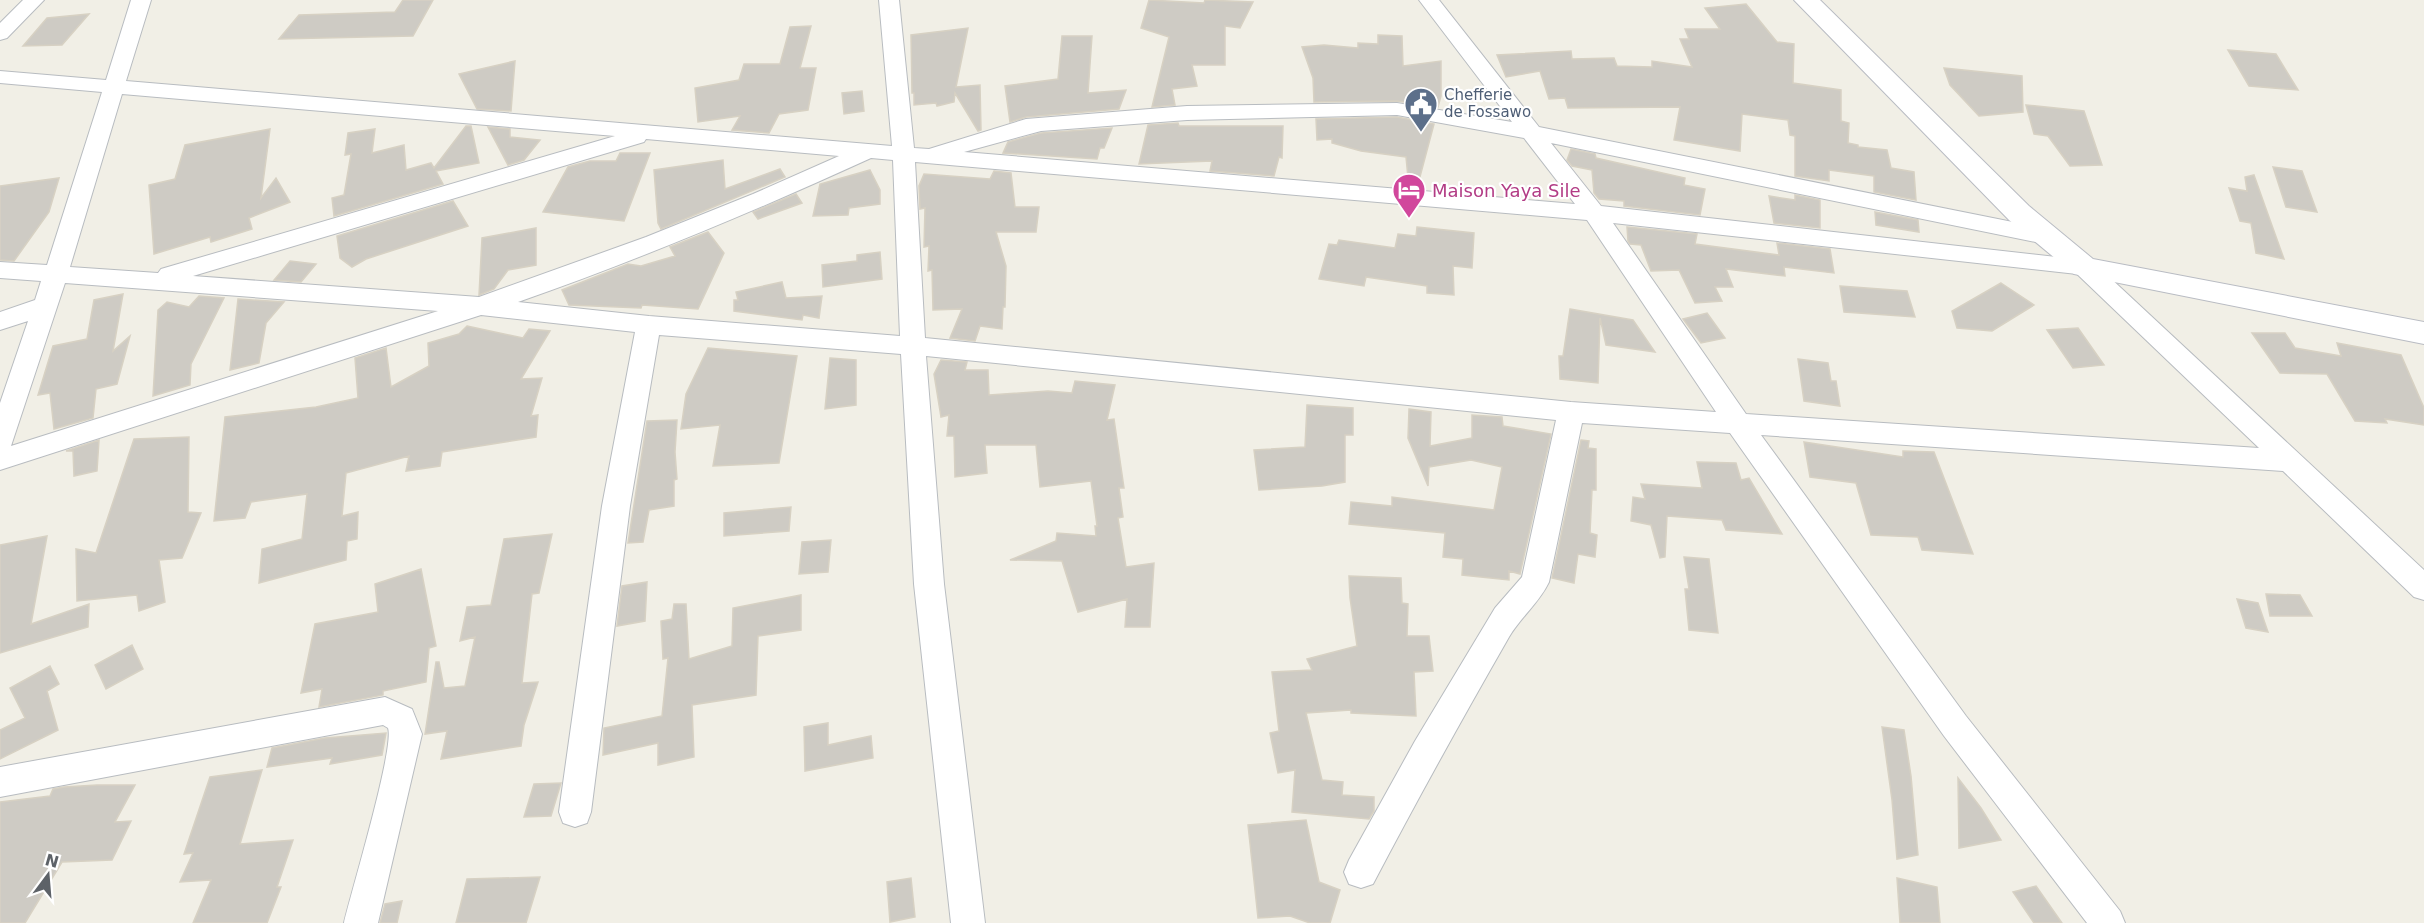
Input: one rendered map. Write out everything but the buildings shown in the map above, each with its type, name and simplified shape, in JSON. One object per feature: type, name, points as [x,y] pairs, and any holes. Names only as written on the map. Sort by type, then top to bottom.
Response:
[{"type":"street","points":[[0,34],[34,0]]},
{"type":"street","points":[[0,442],[116,87],[141,0]]},
{"type":"street","points":[[889,0],[915,156],[913,346],[929,584],[968,923]]},
{"type":"street","points":[[1429,0],[1594,213],[1739,425],[1955,726],[2108,923]]},
{"type":"street","points":[[1806,0],[2045,236],[2084,267],[2424,588]]},
{"type":"street","points":[[0,77],[1594,213],[2084,267],[2424,333]]},
{"type":"street","points":[[915,156],[1026,126],[1187,112],[1397,109],[1531,132],[2045,236]]},
{"type":"street","points":[[153,279],[651,133]]},
{"type":"street","points":[[0,460],[481,306],[726,215],[866,152]]},
{"type":"street","points":[[0,270],[153,279],[481,306],[649,325],[913,346],[1571,412],[2289,461]]},
{"type":"street","points":[[0,321],[45,306]]},
{"type":"street","points":[[575,812],[618,486],[633,396],[649,325]]},
{"type":"street","points":[[1361,872],[1426,751],[1505,617],[1535,582],[1566,448],[1571,412]]},
{"type":"street","points":[[0,783],[385,711],[401,718],[406,734],[361,923]]},
{"type":"place","name":"Chefferie de Fossawo","points":[[1421,133]]},
{"type":"place","name":"Maison Yaya Sile","points":[[1409,219]]}]
